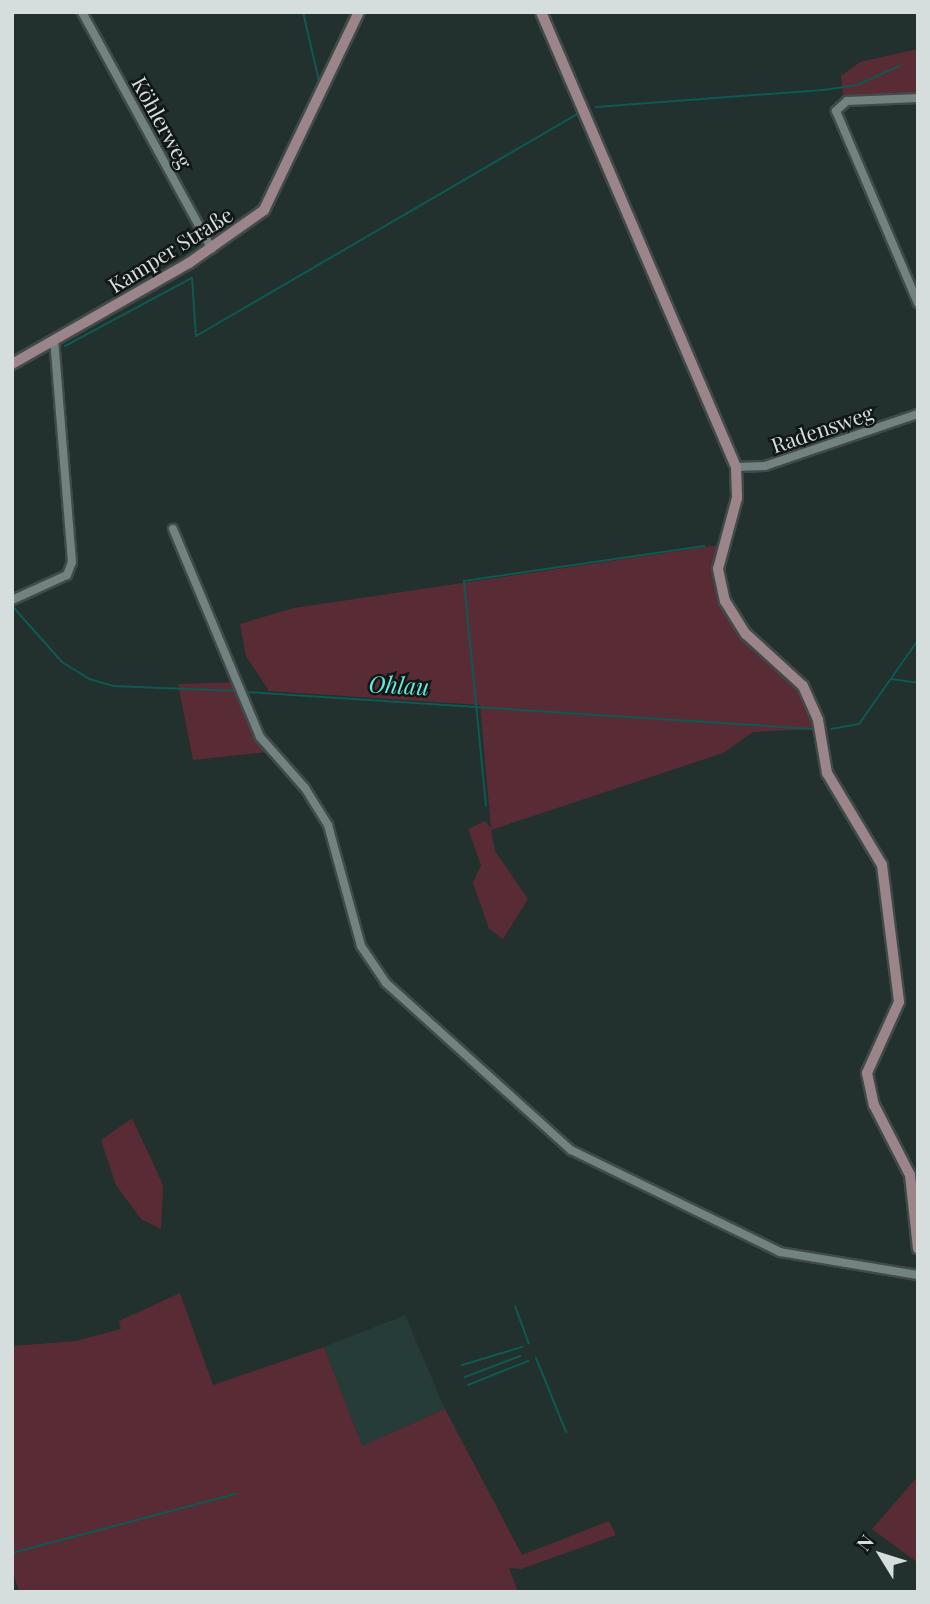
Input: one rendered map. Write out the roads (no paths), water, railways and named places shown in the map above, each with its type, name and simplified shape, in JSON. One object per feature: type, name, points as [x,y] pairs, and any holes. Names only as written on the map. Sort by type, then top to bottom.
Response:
[{"type":"main road","name":"Kamper Straße","points":[[12,364],[212,249],[274,196],[359,12]]},
{"type":"main road","points":[[541,12],[734,462],[737,498],[718,569],[720,586],[746,634],[803,686],[818,720],[827,773],[878,853],[885,877],[899,1002],[866,1073],[874,1104],[910,1175],[918,1249]]},
{"type":"street","name":"Köhlerweg","points":[[82,12],[212,249]]},
{"type":"street","points":[[918,99],[847,101],[836,111],[918,303]]},
{"type":"street","points":[[14,599],[67,575],[72,562],[54,340]]},
{"type":"street","name":"Radensweg","points":[[734,462],[765,466],[918,414]]},
{"type":"street","points":[[173,528],[269,751],[305,788],[328,825],[366,957],[558,1141],[780,1252],[918,1275]]},
{"type":"waterway","points":[[12,16],[16,12]]},
{"type":"waterway","points":[[303,12],[319,81],[305,112]]},
{"type":"waterway","points":[[596,107],[823,90],[857,85],[899,66]]},
{"type":"waterway","points":[[65,346],[192,278],[196,336],[578,114]]},
{"type":"waterway","points":[[251,213],[264,199]]},
{"type":"waterway","points":[[12,371],[49,350]]},
{"type":"waterway","points":[[486,806],[464,581],[704,546]]},
{"type":"waterway","name":"Ohlau","points":[[13,607],[62,662],[89,679],[113,686],[236,691]]},
{"type":"waterway","name":"Ohlau","points":[[831,729],[859,724],[918,640]]},
{"type":"waterway","points":[[891,679],[918,683]]},
{"type":"waterway","name":"Ohlau","points":[[245,692],[813,729]]},
{"type":"waterway","points":[[515,1306],[529,1344]]},
{"type":"waterway","points":[[462,1365],[522,1347]]},
{"type":"waterway","points":[[465,1377],[520,1356]]},
{"type":"waterway","points":[[536,1358],[566,1432]]},
{"type":"waterway","points":[[468,1385],[528,1361]]},
{"type":"waterway","points":[[12,1553],[236,1494]]}]
